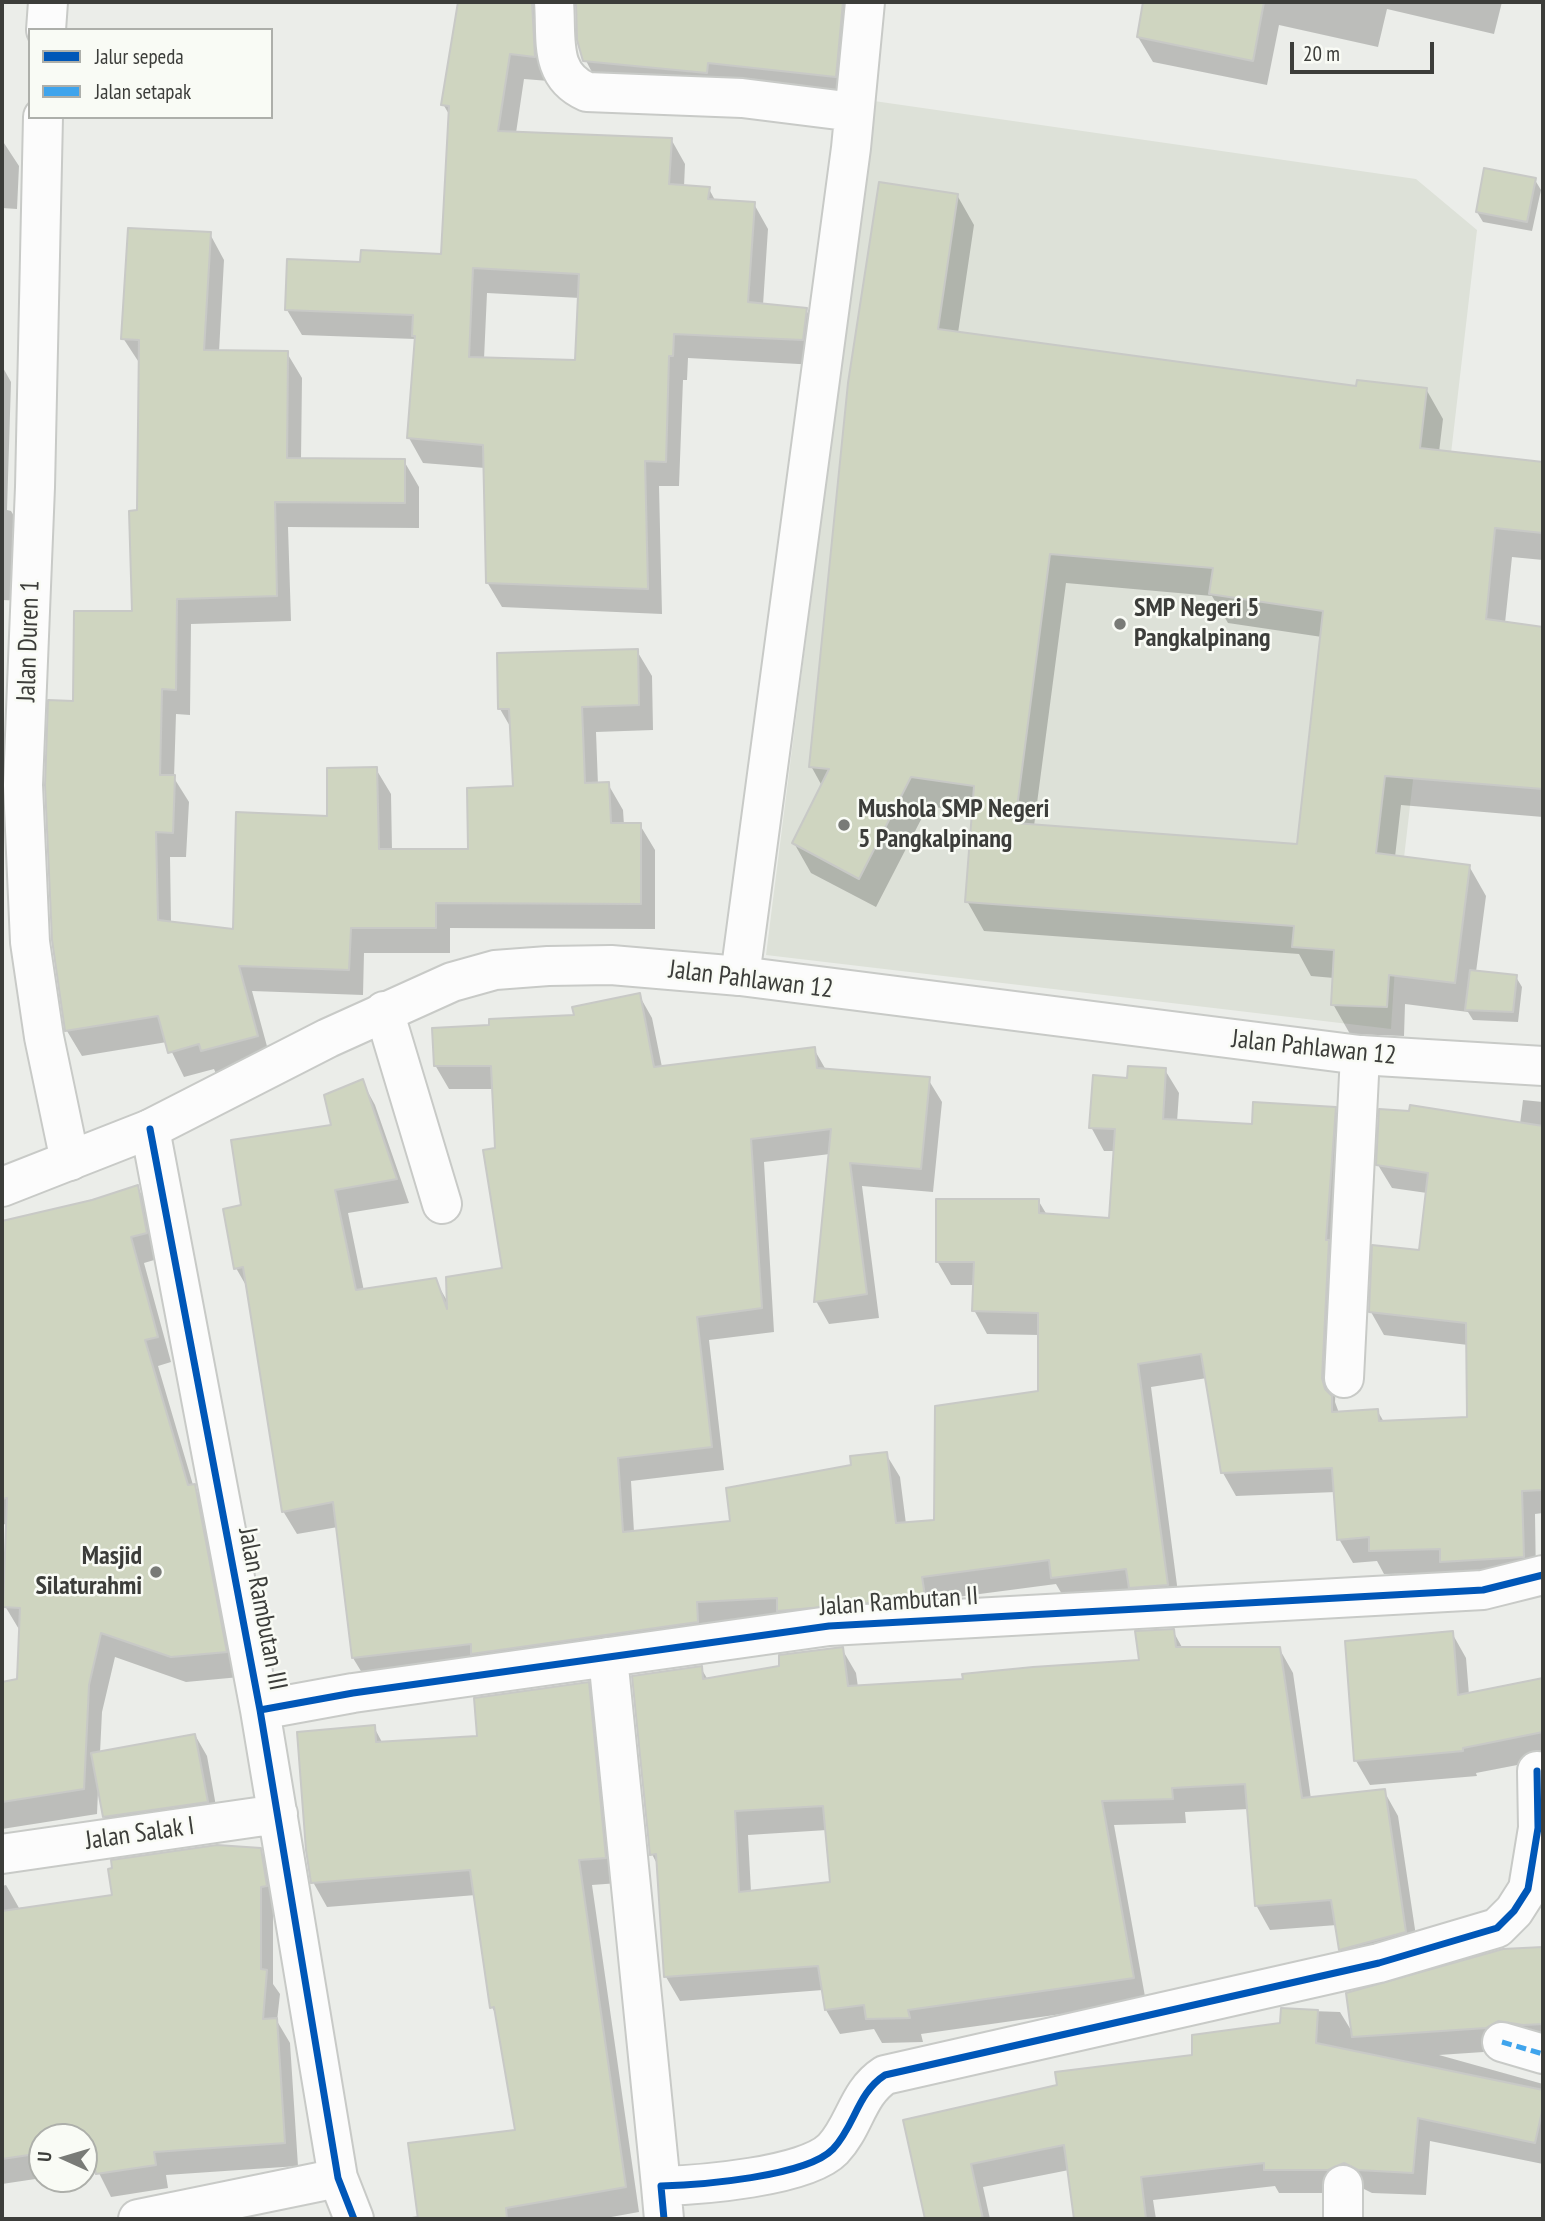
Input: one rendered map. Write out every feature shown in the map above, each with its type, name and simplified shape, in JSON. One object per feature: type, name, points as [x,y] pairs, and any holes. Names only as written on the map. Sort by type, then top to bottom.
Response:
[{"type":"street","points":[[46,28],[48,2]]},
{"type":"street","points":[[554,2],[561,74],[571,85],[587,92],[742,99],[854,112]]},
{"type":"street","points":[[740,976],[854,112],[865,2]]},
{"type":"street","name":"Jalan Duren 1","points":[[43,119],[36,487],[23,785],[30,943],[44,1037],[70,1161]]},
{"type":"street","name":"Jalan Pahlawan 12","points":[[2,1187],[150,1129],[384,1011],[452,982],[495,970],[611,965],[740,976],[1360,1055],[1543,1063]]},
{"type":"street","points":[[384,1011],[442,1204]]},
{"type":"street","points":[[1344,1378],[1360,1055]]},
{"type":"street","name":"Jalan Rambutan III","points":[[150,1129],[260,1710],[338,2178],[354,2219]]},
{"type":"street","name":"Jalan Rambutan II","points":[[260,1710],[353,1693],[829,1626],[1483,1590],[1543,1575]]},
{"type":"street","points":[[608,1657],[662,2202],[690,2185],[786,2171],[813,2162],[832,2151],[874,2082],[904,2069],[1379,1963],[1497,1928],[1514,1911],[1528,1889],[1538,1828],[1537,1770]]},
{"type":"street","name":"Jalan Salak I","points":[[2,1854],[278,1814]]},
{"type":"street","points":[[1502,2042],[1543,2054]]},
{"type":"street","points":[[138,2219],[338,2178]]},
{"type":"shaded area","name":"SMP Negeri 5 Pangkalpinang","points":[[874,101],[1416,179],[1477,230],[1400,892],[1391,1029],[766,955]]},
{"type":"building","points":[[458,2],[532,2],[535,57],[510,54],[498,131],[672,138],[669,184],[710,187],[708,199],[755,202],[748,302],[807,308],[803,340],[674,334],[673,356],[669,356],[666,462],[645,461],[648,589],[486,583],[483,445],[407,438],[415,336],[412,336],[413,315],[285,310],[287,259],[360,262],[361,250],[441,254],[449,106],[441,105]],"holes":[[[473,268],[579,274],[575,360],[469,357]]]},
{"type":"building","points":[[576,2],[843,2],[836,77],[708,63],[707,73],[583,61],[577,40]]},
{"type":"building","points":[[1143,2],[1264,2],[1253,61],[1137,37]]},
{"type":"building","points":[[1484,168],[1536,178],[1527,222],[1476,212]]},
{"type":"building","points":[[879,182],[958,194],[938,329],[1356,386],[1357,380],[1427,388],[1420,448],[1543,462],[1543,533],[1495,528],[1486,619],[1543,627],[1543,789],[1385,776],[1376,853],[1470,865],[1455,983],[1389,975],[1387,1007],[1331,1005],[1334,950],[1292,947],[1294,926],[965,902],[974,786],[911,777],[859,879],[792,843],[829,769],[809,767],[848,383]],"holes":[[[1050,554],[1213,568],[1209,594],[1323,611],[1297,844],[1015,823]]]},
{"type":"building","points":[[128,228],[211,232],[204,350],[288,351],[287,458],[405,459],[405,503],[275,502],[277,596],[177,599],[176,690],[162,689],[160,775],[175,775],[173,833],[156,832],[158,920],[233,929],[236,812],[327,816],[327,768],[377,767],[379,849],[468,849],[467,788],[513,786],[509,709],[498,709],[497,653],[638,649],[639,705],[582,707],[585,783],[609,782],[611,823],[641,823],[641,904],[436,903],[436,928],[351,928],[349,970],[239,966],[258,1036],[201,1051],[199,1044],[168,1053],[158,1016],[65,1031],[52,940],[45,785],[48,700],[73,701],[74,611],[132,611],[129,511],[137,510],[139,340],[121,339]]},
{"type":"building","points":[[1470,970],[1517,975],[1513,1012],[1465,1010]]},
{"type":"building","points":[[640,993],[654,1067],[815,1047],[817,1068],[930,1077],[921,1169],[850,1163],[867,1294],[814,1302],[831,1129],[751,1139],[762,1308],[697,1317],[712,1447],[618,1458],[623,1532],[730,1521],[726,1488],[851,1465],[850,1456],[887,1452],[896,1523],[934,1520],[935,1406],[1038,1391],[1038,1313],[972,1311],[974,1262],[936,1262],[936,1199],[1039,1199],[1039,1213],[1109,1218],[1115,1129],[1089,1128],[1093,1075],[1127,1078],[1128,1066],[1166,1068],[1163,1119],[1252,1124],[1253,1102],[1336,1107],[1326,1240],[1329,1240],[1322,1378],[1325,1389],[1332,1396],[1332,1412],[1378,1409],[1379,1421],[1467,1417],[1466,1323],[1369,1312],[1372,1245],[1419,1250],[1428,1173],[1376,1165],[1379,1109],[1409,1111],[1410,1105],[1543,1126],[1543,1490],[1522,1491],[1524,1557],[1440,1562],[1440,1549],[1369,1551],[1369,1537],[1337,1540],[1332,1468],[1221,1473],[1201,1354],[1138,1364],[1168,1585],[1129,1588],[1126,1569],[1051,1578],[1049,1560],[922,1577],[925,1596],[893,1601],[777,1611],[777,1598],[697,1602],[698,1622],[471,1654],[471,1644],[352,1658],[333,1502],[282,1512],[243,1267],[234,1269],[223,1209],[241,1205],[231,1140],[331,1125],[324,1095],[363,1079],[397,1179],[335,1190],[356,1290],[436,1278],[447,1309],[446,1277],[502,1268],[483,1150],[495,1148],[491,1066],[434,1066],[432,1028],[489,1025],[489,1019],[574,1015],[572,1007]]},
{"type":"building","points":[[138,1185],[147,1233],[131,1237],[158,1337],[145,1340],[188,1485],[195,1484],[227,1652],[171,1657],[101,1633],[89,1685],[84,1789],[2,1802],[2,1682],[17,1679],[20,1608],[3,1607],[7,1498],[2,1499],[2,1221],[92,1200]]},
{"type":"building","points":[[1174,1629],[1176,1647],[1280,1647],[1302,1798],[1385,1789],[1406,1932],[1339,1950],[1331,1900],[1255,1906],[1245,1784],[1172,1788],[1173,1799],[1102,1801],[1134,1978],[908,2010],[910,2018],[866,2019],[864,2005],[825,2010],[818,1966],[664,1977],[656,1854],[650,1855],[632,1676],[702,1666],[703,1679],[779,1666],[779,1655],[843,1647],[848,1686],[963,1679],[962,1674],[1139,1660],[1135,1631]],"holes":[[[823,1806],[830,1882],[739,1892],[735,1811]]]},
{"type":"building","points":[[1453,1631],[1458,1695],[1543,1678],[1543,1732],[1463,1748],[1463,1751],[1354,1761],[1345,1641]]},
{"type":"building","points":[[589,1682],[606,1858],[579,1860],[626,2187],[506,2208],[507,2219],[418,2219],[408,2143],[515,2130],[494,2007],[490,2008],[470,1870],[311,1883],[297,1732],[375,1725],[376,1742],[477,1736],[474,1698]]},
{"type":"building","points":[[195,1734],[208,1802],[103,1817],[91,1753]]},
{"type":"building","points":[[217,1845],[261,1848],[267,1886],[261,1887],[261,1969],[267,1970],[263,2019],[277,2018],[285,2143],[154,2152],[156,2165],[98,2174],[98,2123],[28,2123],[28,2155],[2,2159],[2,1911],[112,1895],[108,1869],[112,1868],[111,1860]]},
{"type":"building","points":[[1543,1947],[1543,2024],[1523,2025],[1498,2021],[1486,2028],[1352,2037],[1346,1993],[1503,1949]]},
{"type":"building","points":[[1281,2008],[1318,2010],[1316,2043],[1543,2090],[1543,2107],[1535,2143],[1418,2118],[1413,2173],[1358,2170],[1344,2163],[1328,2170],[1264,2170],[1264,2163],[1141,2177],[1146,2219],[1074,2219],[1064,2145],[971,2164],[983,2219],[925,2219],[903,2120],[1057,2085],[1055,2072],[1192,2055],[1192,2035],[1280,2023]]},
{"type":"marked path","points":[[1502,2042],[1543,2054]]},
{"type":"cycle path","points":[[150,1129],[260,1710],[338,2178],[354,2219]]},
{"type":"cycle path","points":[[260,1710],[353,1693],[829,1626],[1483,1590],[1543,1575]]},
{"type":"cycle path","points":[[664,2219],[661,2186],[751,2178],[777,2173],[819,2159],[833,2149],[868,2091],[885,2075],[1379,1963],[1497,1928],[1514,1911],[1528,1889],[1538,1828],[1537,1771]]},
{"type":"place","name":"SMP Negeri 5 Pangkalpinang","points":[[1120,624]]},
{"type":"place","name":"Mushola SMP Negeri 5 Pangkalpinang","points":[[844,825]]},
{"type":"place","name":"Masjid Silaturahmi","points":[[156,1572]]}]
